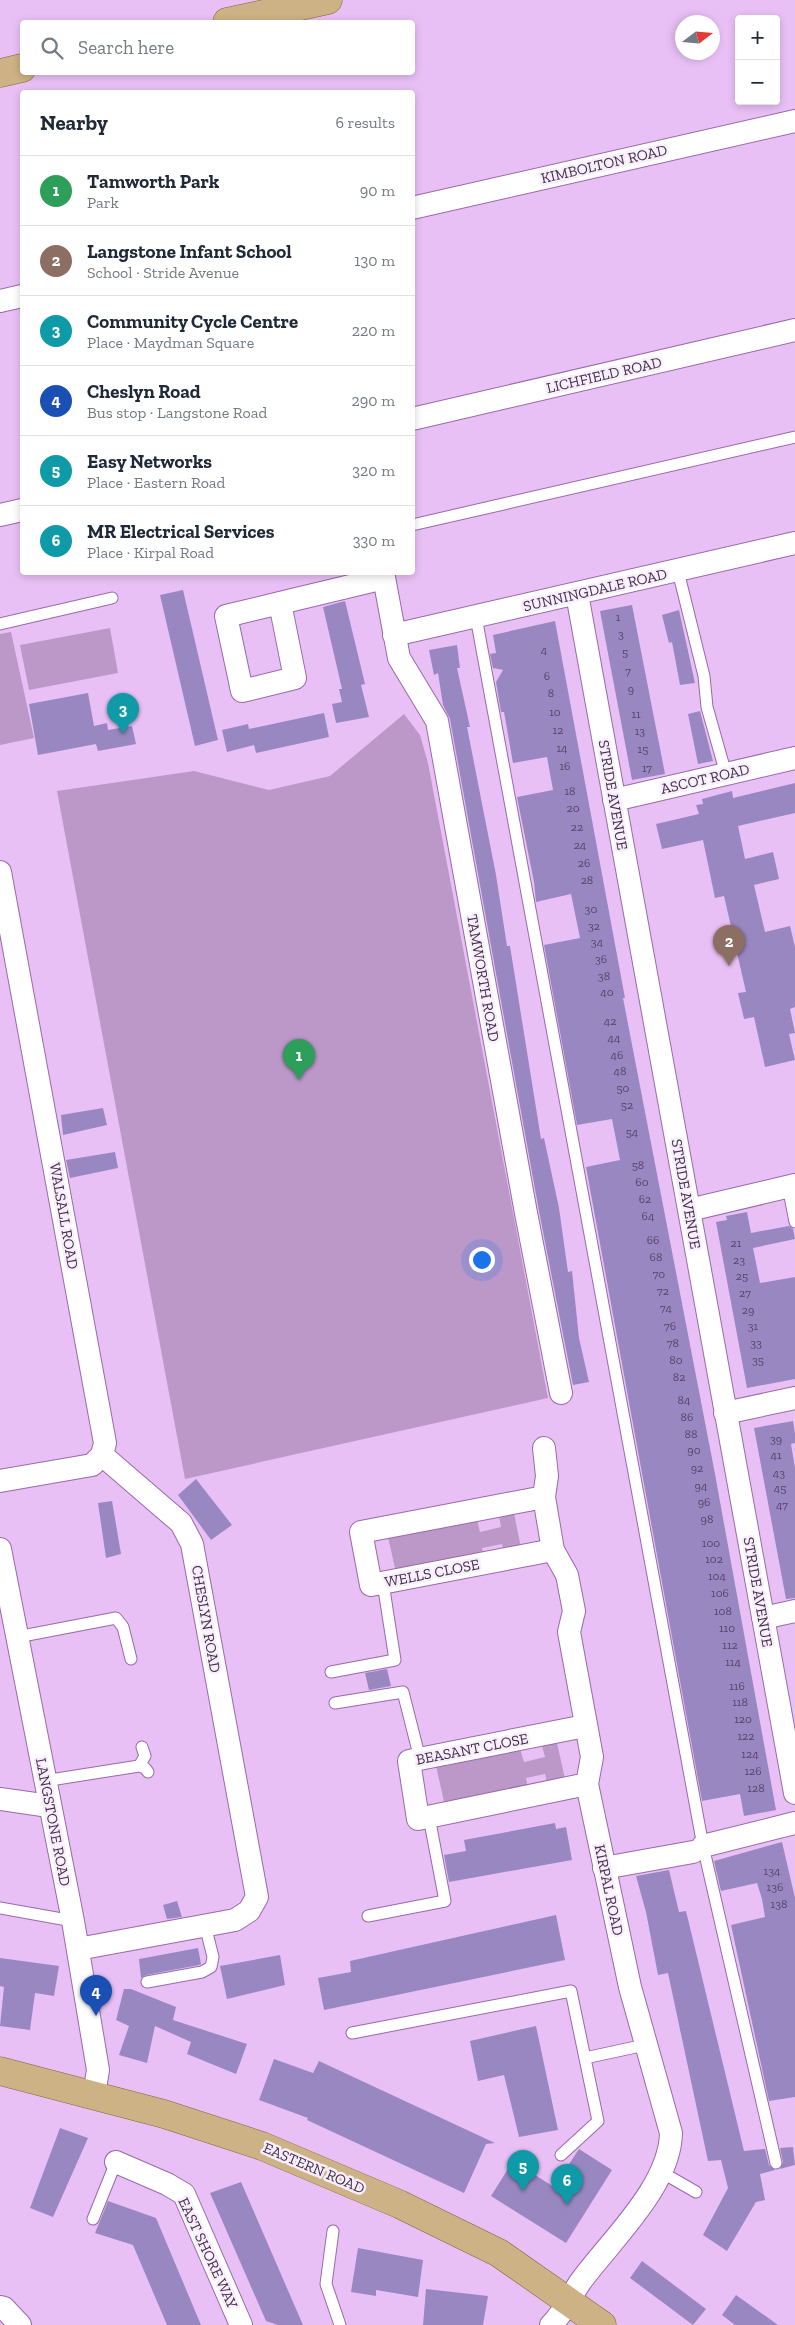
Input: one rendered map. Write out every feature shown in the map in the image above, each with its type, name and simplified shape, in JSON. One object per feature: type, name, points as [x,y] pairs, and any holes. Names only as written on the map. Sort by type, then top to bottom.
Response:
[{"type":"main road","points":[[236,20],[328,0]]},
{"type":"main road","points":[[0,73],[20,68]]},
{"type":"main road","name":"EASTERN ROAD","points":[[0,2071],[164,2114],[262,2146],[399,2204],[499,2253],[602,2325]]},
{"type":"street","name":"KIMBOLTON ROAD","points":[[415,207],[795,121]]},
{"type":"street","points":[[0,301],[20,296]]},
{"type":"street","name":"LICHFIELD ROAD","points":[[415,418],[795,330]]},
{"type":"street","points":[[0,515],[20,510]]},
{"type":"street","name":"SUNNINGDALE ROAD","points":[[394,635],[795,544]]},
{"type":"street","points":[[280,603],[384,575]]},
{"type":"street","name":"TAMWORTH ROAD","points":[[384,575],[399,658],[437,721],[526,1212],[561,1393]]},
{"type":"street","name":"STRIDE AVENUE","points":[[577,594],[795,1793]]},
{"type":"street","name":"ASCOT ROAD","points":[[614,800],[795,758]]},
{"type":"street","name":"WALSALL ROAD","points":[[0,872],[105,1443],[102,1455]]},
{"type":"street","points":[[689,1210],[791,1186]]},
{"type":"street","points":[[725,1413],[795,1398]]},
{"type":"street","name":"KIRPAL ROAD","points":[[544,1448],[547,1476],[544,1497],[553,1550],[567,1575],[574,1612],[569,1632],[592,1757],[587,1784],[630,1987],[671,2133],[671,2148],[662,2173],[622,2230],[580,2282],[569,2302]]},
{"type":"street","points":[[0,1481],[92,1465],[102,1455]]},
{"type":"street","name":"CHESLYN ROAD","points":[[78,1949],[234,1920],[249,1911],[257,1897],[192,1544],[181,1523],[102,1455]]},
{"type":"street","name":"WELLS CLOSE","points":[[544,1497],[361,1532],[371,1585],[553,1550]]},
{"type":"street","name":"LANGSTONE ROAD","points":[[0,1549],[78,1949],[98,2070],[94,2096]]},
{"type":"street","points":[[763,1618],[795,1611]]},
{"type":"street","name":"BEASANT CLOSE","points":[[430,1816],[418,1819],[409,1761],[586,1726]]},
{"type":"street","points":[[430,1816],[587,1784]]},
{"type":"street","points":[[0,1799],[49,1806]]},
{"type":"street","points":[[604,1868],[698,1849],[795,1823]]},
{"type":"street","name":"EAST SHORE WAY","points":[[116,2162],[167,2184],[184,2194],[241,2325]]},
{"type":"street","points":[[551,2325],[569,2302]]},
{"type":"street","points":[[0,2307],[4,2308],[20,2325]]},
{"type":"lane","points":[[415,524],[795,437]]},
{"type":"lane","points":[[678,571],[704,676],[707,707],[726,774]]},
{"type":"lane","points":[[0,624],[112,598]]},
{"type":"lane","points":[[476,617],[698,1849],[776,2163]]},
{"type":"lane","points":[[791,1186],[795,1222]]},
{"type":"lane","points":[[331,1672],[395,1660],[383,1583]]},
{"type":"lane","points":[[17,1637],[116,1618],[123,1627],[131,1659]]},
{"type":"lane","points":[[335,1703],[403,1692],[420,1759]]},
{"type":"lane","points":[[44,1781],[144,1769],[145,1756],[142,1748]]},
{"type":"lane","points":[[368,1916],[445,1901],[430,1816]]},
{"type":"lane","points":[[0,1908],[73,1921]]},
{"type":"lane","points":[[147,1982],[202,1972],[211,1967],[213,1957],[205,1925]]},
{"type":"lane","points":[[352,2033],[571,1991],[598,2121],[561,2155]]},
{"type":"lane","points":[[584,2058],[646,2045]]},
{"type":"lane","points":[[93,2219],[116,2162]]},
{"type":"lane","points":[[662,2173],[696,2192]]},
{"type":"lane","points":[[333,2231],[326,2284],[340,2325]]},
{"type":"shaded area","points":[[110,628],[118,673],[29,690],[20,645]]},
{"type":"shaded area","points":[[11,632],[34,738],[0,745],[0,634]]},
{"type":"shaded area","points":[[404,714],[420,735],[428,763],[548,1398],[185,1479],[57,791],[194,771],[269,790],[330,776]]},
{"type":"shaded area","points":[[514,1513],[522,1553],[505,1556],[502,1544],[482,1548],[484,1559],[397,1577],[388,1537],[477,1519],[480,1532],[501,1527],[499,1516]]},
{"type":"shaded area","points":[[557,1743],[566,1783],[548,1786],[545,1774],[526,1778],[528,1789],[445,1806],[436,1766],[520,1749],[524,1762],[545,1757],[542,1746]]},
{"type":"building","points":[[183,590],[218,740],[195,746],[160,595]]},
{"type":"building","points":[[345,601],[365,684],[361,685],[369,717],[336,723],[332,704],[342,702],[339,689],[342,689],[323,607]]},
{"type":"building","points":[[632,605],[665,774],[632,780],[600,611]]},
{"type":"building","points":[[679,610],[695,683],[680,685],[672,642],[669,643],[662,615]]},
{"type":"building","points":[[555,621],[625,998],[623,998],[715,1474],[776,1810],[744,1816],[740,1794],[702,1801],[586,1167],[620,1160],[612,1119],[577,1125],[544,945],[580,938],[571,894],[536,902],[534,882],[517,797],[553,790],[547,757],[513,763],[504,712],[501,712],[496,682],[503,670],[493,668],[490,654],[496,653],[493,635]]},
{"type":"building","points":[[457,645],[460,668],[457,668],[470,727],[467,727],[496,875],[507,946],[510,946],[541,1139],[544,1138],[559,1208],[568,1272],[572,1271],[579,1338],[589,1382],[573,1385],[539,1211],[450,719],[443,705],[438,673],[434,675],[429,650]]},
{"type":"building","points":[[88,693],[94,726],[107,723],[108,730],[132,726],[136,744],[98,751],[96,744],[38,755],[29,704]]},
{"type":"building","points":[[700,711],[713,761],[698,764],[688,714]]},
{"type":"building","points":[[324,713],[329,737],[256,753],[254,745],[227,752],[222,730],[248,724],[249,729]]},
{"type":"building","points":[[795,783],[795,813],[738,826],[745,859],[773,852],[779,879],[754,885],[765,932],[790,926],[795,947],[795,1007],[790,1009],[795,1033],[789,1034],[795,1060],[765,1067],[754,1017],[744,1019],[738,993],[746,992],[724,896],[715,898],[703,840],[662,849],[656,824],[699,814],[696,805],[703,804],[702,799],[732,791],[733,798]]},
{"type":"building","points":[[103,1108],[107,1125],[63,1135],[61,1115]]},
{"type":"building","points":[[115,1152],[118,1168],[70,1178],[66,1160]]},
{"type":"building","points":[[747,1212],[751,1233],[789,1226],[793,1229],[795,1239],[753,1248],[760,1283],[795,1277],[795,1379],[747,1388],[716,1222],[727,1220],[726,1216]]},
{"type":"building","points":[[793,1421],[795,1443],[791,1444],[795,1468],[795,1598],[786,1599],[754,1428]]},
{"type":"building","points":[[196,1479],[232,1525],[211,1540],[178,1495]]},
{"type":"building","points":[[112,1501],[121,1554],[106,1558],[98,1503]]},
{"type":"building","points":[[387,1669],[391,1686],[369,1690],[365,1673]]},
{"type":"building","points":[[555,1823],[556,1829],[566,1827],[572,1860],[449,1882],[444,1855],[466,1851],[464,1840]]},
{"type":"building","points":[[782,1842],[795,1898],[795,2097],[769,2101],[731,1925],[765,1917],[762,1899],[757,1883],[721,1891],[714,1861]]},
{"type":"building","points":[[669,1870],[679,1912],[686,1911],[744,2151],[765,2149],[769,2165],[775,2170],[760,2174],[765,2200],[756,2202],[727,2251],[703,2235],[728,2188],[721,2160],[708,2161],[668,1973],[658,1975],[646,1912],[636,1876]]},
{"type":"building","points":[[177,1901],[182,1917],[167,1919],[163,1905]]},
{"type":"building","points":[[556,1915],[565,1960],[324,2010],[318,1978],[351,1972],[350,1961]]},
{"type":"building","points":[[198,1948],[201,1964],[146,1975],[141,1978],[139,1959]]},
{"type":"building","points":[[280,1955],[285,1985],[227,1999],[220,1966]]},
{"type":"building","points":[[0,1958],[59,1966],[54,1996],[35,1993],[30,2030],[0,2026],[4,1987],[0,1986]]},
{"type":"building","points":[[124,1989],[131,1989],[176,2007],[173,2020],[247,2044],[236,2074],[187,2054],[191,2042],[155,2026],[147,2063],[119,2055],[129,2026],[116,2020]]},
{"type":"building","points":[[536,2026],[558,2130],[519,2137],[504,2075],[478,2081],[470,2041]]},
{"type":"building","points":[[274,2059],[313,2073],[319,2061],[495,2143],[486,2144],[464,2193],[307,2120],[308,2118],[259,2100]]},
{"type":"building","points":[[60,2128],[88,2138],[53,2217],[30,2208]]},
{"type":"building","points":[[793,2147],[795,2165],[780,2169],[783,2162],[780,2148]]},
{"type":"building","points":[[579,2149],[612,2170],[566,2243],[491,2196],[513,2161],[554,2187]]},
{"type":"building","points":[[241,2182],[303,2325],[278,2325],[266,2321],[210,2193]]},
{"type":"building","points":[[108,2201],[156,2218],[201,2325],[167,2325],[133,2245],[95,2233]]},
{"type":"building","points":[[358,2248],[423,2260],[418,2297],[376,2290],[376,2296],[351,2292]]},
{"type":"building","points":[[642,2261],[706,2309],[693,2325],[630,2278]]},
{"type":"building","points":[[426,2289],[488,2296],[483,2325],[423,2325]]},
{"type":"building","points":[[736,2295],[778,2325],[735,2325],[722,2315]]},
{"type":"place","name":"Community Cycle Centre","points":[[123,734]]},
{"type":"place","name":"Langstone Infant School","points":[[729,966]]},
{"type":"place","name":"Tamworth Park","points":[[299,1080]]},
{"type":"place","name":"Cheslyn Road","points":[[96,2016]]},
{"type":"place","name":"Easy Networks","points":[[523,2191]]},
{"type":"place","name":"MR Electrical Services","points":[[567,2205]]}]
